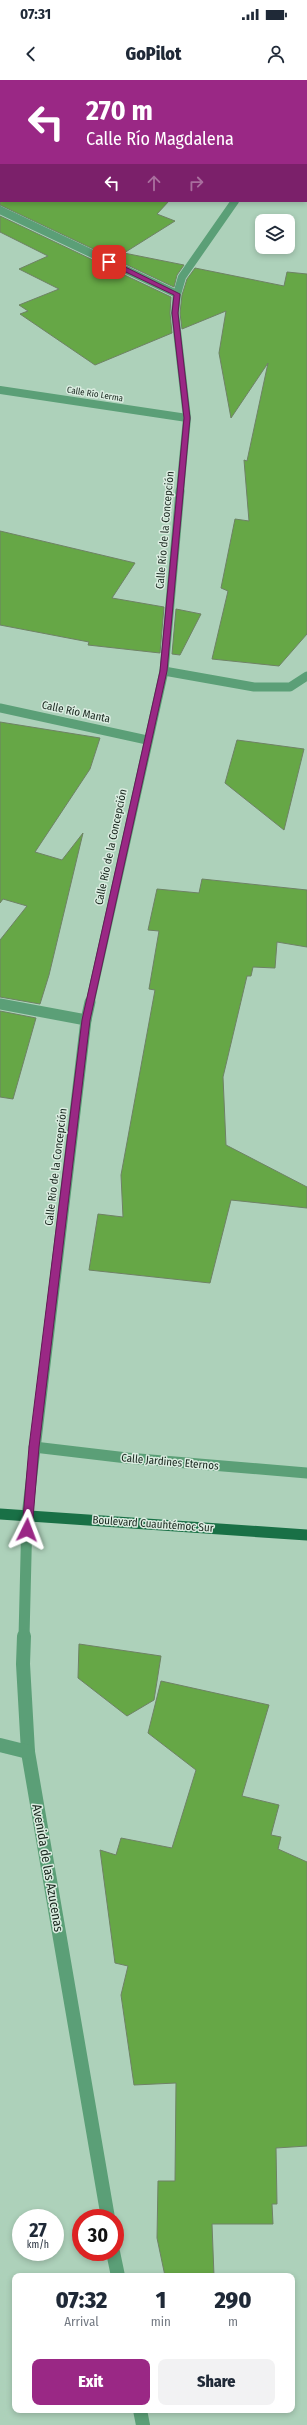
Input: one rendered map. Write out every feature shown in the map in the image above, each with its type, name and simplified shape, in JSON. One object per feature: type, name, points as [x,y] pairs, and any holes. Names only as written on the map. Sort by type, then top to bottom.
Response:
[{"type":"main road","name":"Boulevard Cuauhtémoc Sur","points":[[0,1514],[307,1535]]},
{"type":"street","name":"Calle Río de la Concepción","points":[[28,1516],[34,1447],[86,1020],[147,740],[164,671],[187,418],[175,313],[177,294],[182,277],[234,202]]},
{"type":"street","points":[[0,210],[177,294]]},
{"type":"street","name":"Calle Río Lerma","points":[[0,390],[187,418]]},
{"type":"street","points":[[164,671],[254,687],[290,687],[307,676]]},
{"type":"street","name":"Calle Río Manta","points":[[0,708],[147,740]]},
{"type":"street","points":[[0,1004],[86,1020]]},
{"type":"street","name":"Calle Jardines Eternos","points":[[34,1447],[127,1458],[307,1473]]},
{"type":"street","name":"Avenida de las Azucenas","points":[[28,1516],[23,1664],[28,1752],[106,2209]]},
{"type":"street","points":[[0,1745],[28,1752]]},
{"type":"street","points":[[116,2261],[118,2273]]},
{"type":"street","points":[[141,2413],[143,2425]]},
{"type":"building","points":[[0,202],[168,202],[157,214],[175,221],[124,253],[184,265],[177,275],[174,287],[0,205]]},
{"type":"building","points":[[0,216],[171,297],[170,313],[172,333],[95,365],[20,314],[28,311],[19,305],[59,289],[19,269],[48,256],[0,232]]},
{"type":"building","points":[[195,268],[284,286],[287,272],[307,274],[307,634],[279,666],[212,659],[228,591],[221,588],[235,519],[249,521],[244,460],[247,461],[268,363],[231,418],[219,353],[226,311],[182,329],[180,313],[182,295],[187,279]]},
{"type":"building","points":[[0,531],[135,563],[112,598],[164,607],[160,653],[88,645],[89,642],[0,625]]},
{"type":"building","points":[[176,609],[201,614],[180,655],[172,654]]},
{"type":"building","points":[[0,722],[100,738],[90,769],[35,852],[62,860],[83,833],[49,975],[40,1004],[0,997],[0,940],[27,906],[3,899],[0,903]]},
{"type":"building","points":[[237,740],[304,749],[284,830],[225,783]]},
{"type":"building","points":[[202,879],[307,890],[307,947],[277,942],[275,968],[253,967],[251,976],[247,976],[223,1077],[226,1145],[307,1187],[307,1208],[231,1200],[210,1283],[89,1270],[98,1214],[123,1217],[121,1175],[155,990],[149,989],[159,931],[148,930],[157,889],[199,893]]},
{"type":"building","points":[[0,1011],[36,1018],[13,1099],[0,1097]]},
{"type":"building","points":[[79,1644],[161,1656],[154,1700],[127,1716],[78,1678]]},
{"type":"building","points":[[161,1681],[269,1705],[242,1796],[279,1805],[271,1835],[281,1837],[278,1849],[307,1862],[307,2146],[276,2148],[277,2204],[272,2204],[273,2224],[212,2224],[214,2273],[164,2273],[157,2238],[158,2181],[175,2181],[176,2083],[134,2085],[121,1995],[128,1966],[115,1963],[100,1850],[116,1855],[121,1838],[172,1848],[196,1770],[148,1733]]},
{"type":"route","points":[[27,1530],[34,1447],[86,1020],[147,740],[164,671],[187,418],[175,313],[177,294],[109,262]]}]
